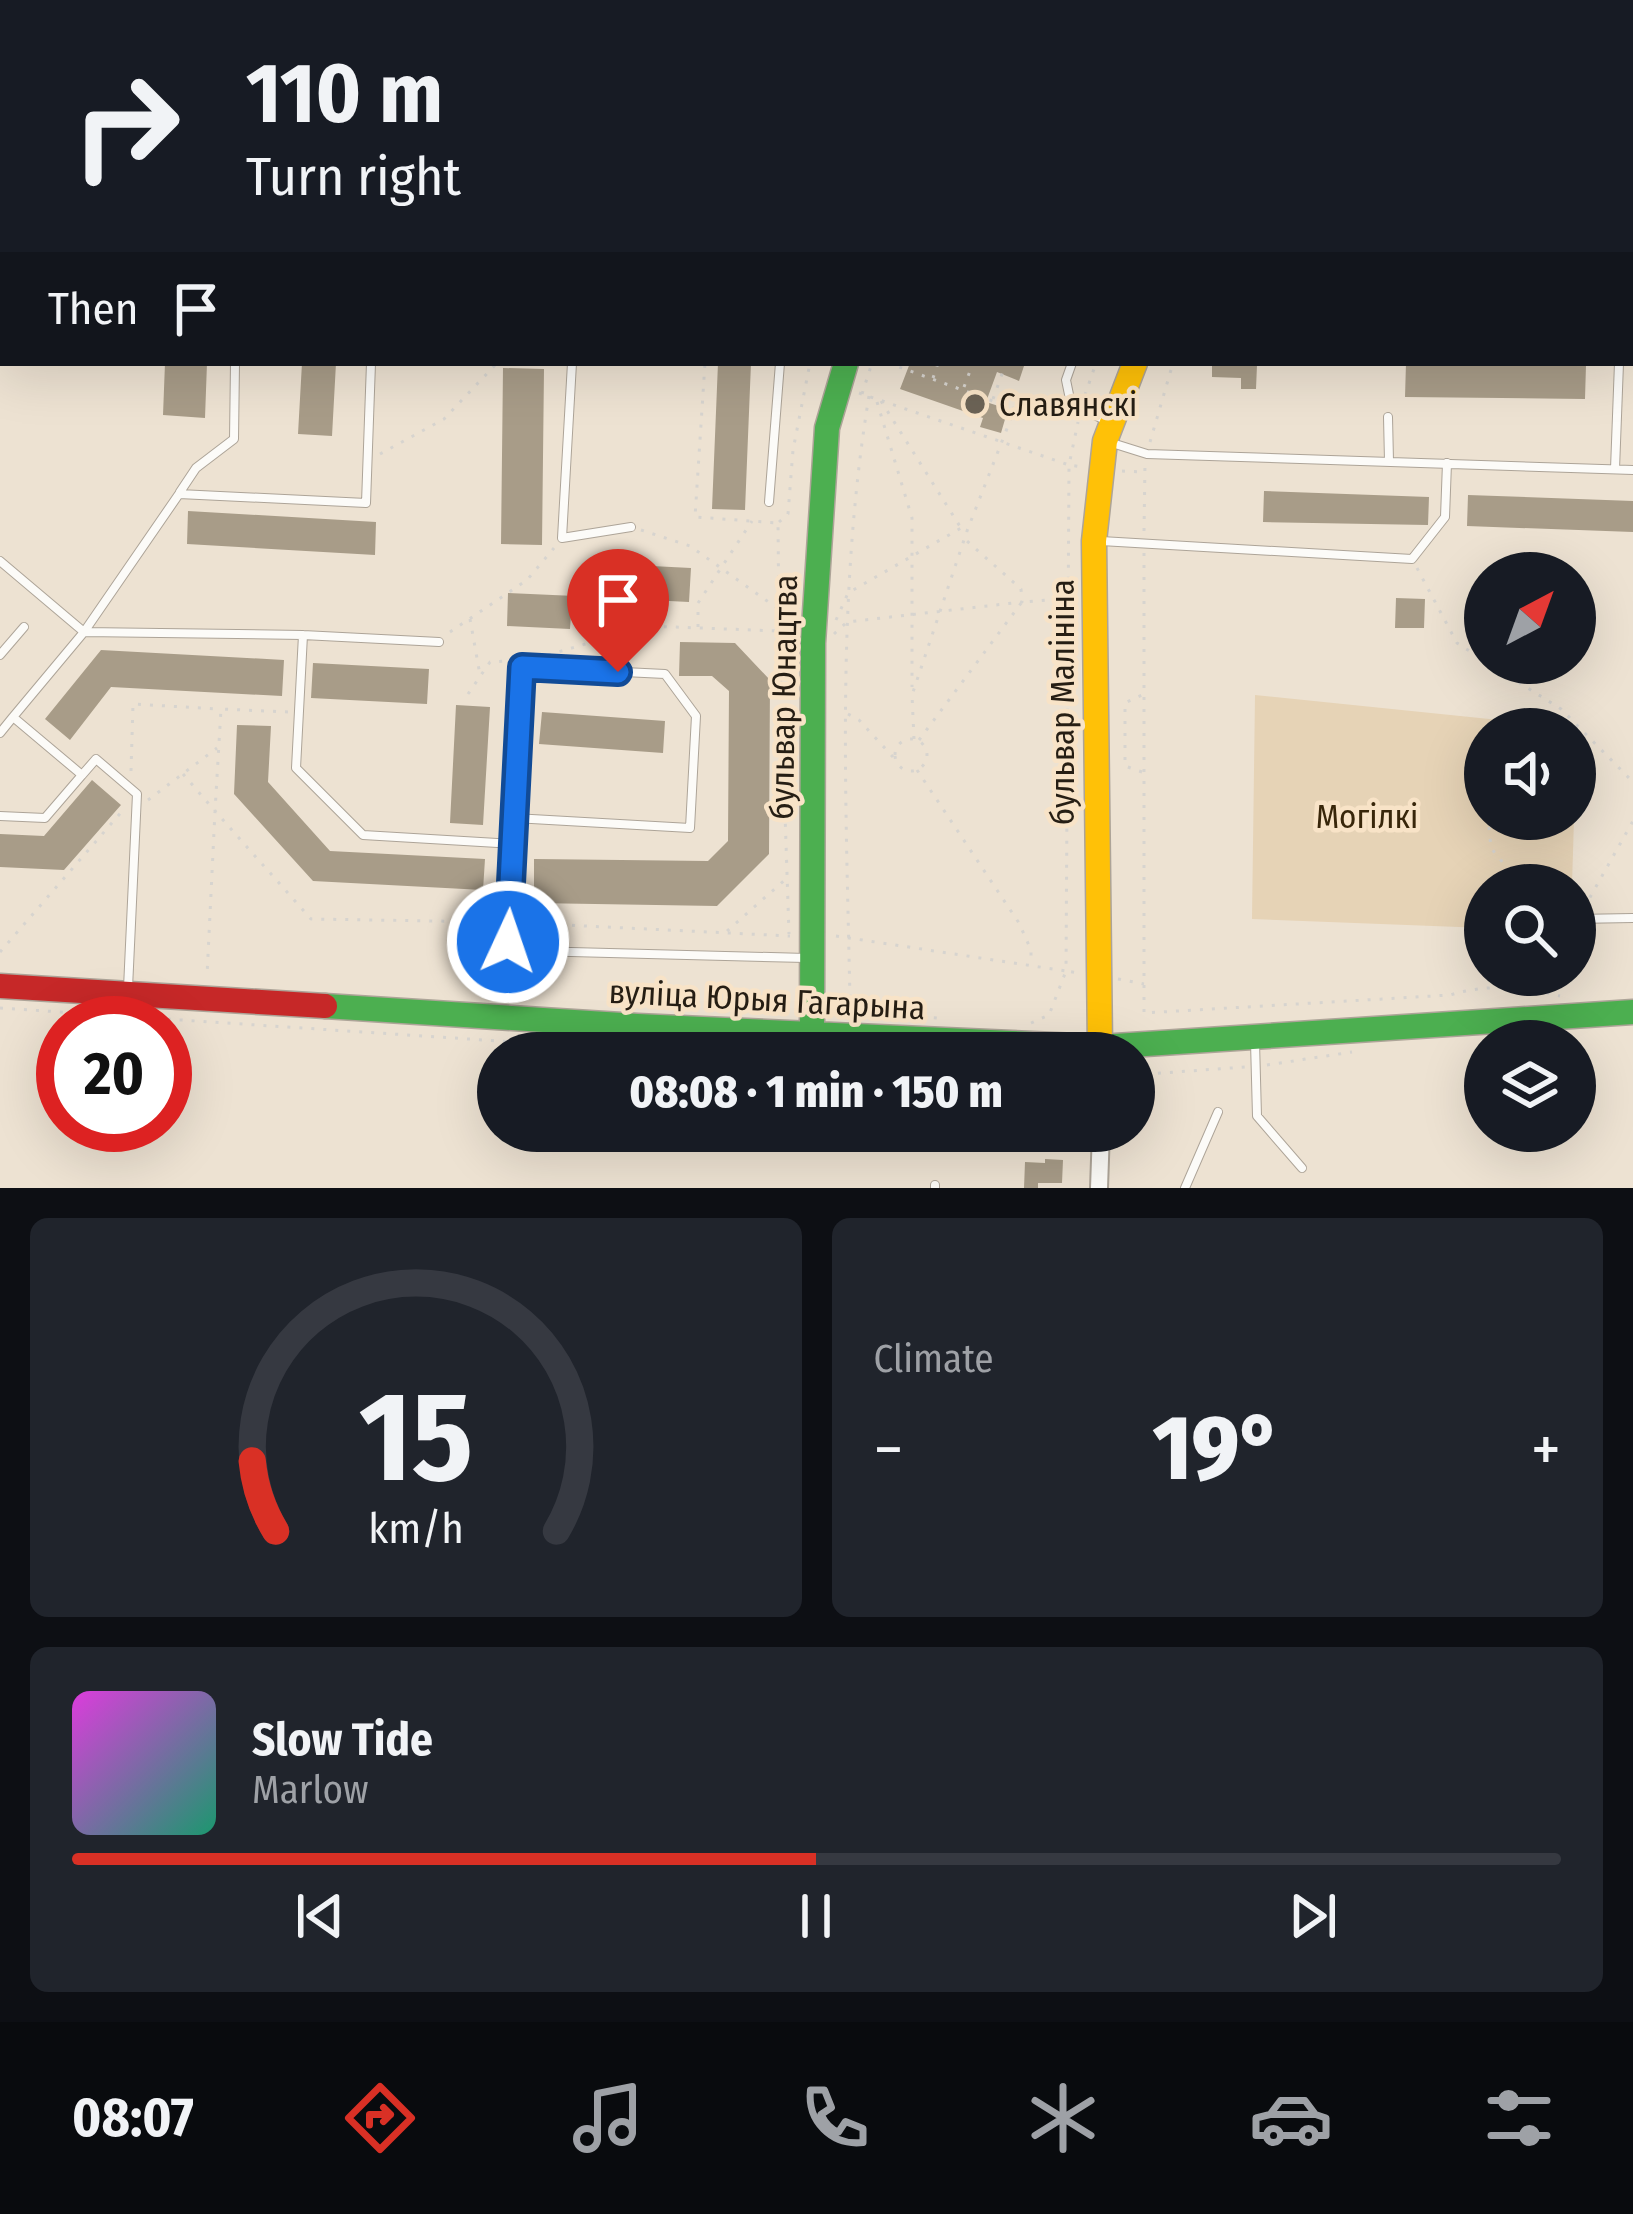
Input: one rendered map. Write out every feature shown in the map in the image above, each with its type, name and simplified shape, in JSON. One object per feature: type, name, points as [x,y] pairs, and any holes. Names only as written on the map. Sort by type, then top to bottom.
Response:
[{"type":"main road","name":"бульвар Юнацтва","points":[[812,1032],[806,944],[813,644],[827,428],[844,366]]},
{"type":"main road","name":"бульвар Малініна","points":[[1100,1032],[1094,541],[1108,432],[1134,366]]},
{"type":"main road","name":"вуліца Юрыя Гагарына","points":[[0,986],[761,1032]]},
{"type":"main road","name":"вуліца Юрыя Гагарына","points":[[1155,1046],[1633,1012]]},
{"type":"street","points":[[1099,1188],[1100,1152]]},
{"type":"lane","points":[[0,733],[84,632],[196,468],[233,440],[235,366]]},
{"type":"lane","points":[[179,494],[366,503],[371,366]]},
{"type":"lane","points":[[572,366],[562,538],[631,527]]},
{"type":"lane","points":[[770,502],[780,366]]},
{"type":"lane","points":[[1071,366],[1066,380],[1071,404],[1147,454],[1633,470]]},
{"type":"lane","points":[[1615,469],[1618,366]]},
{"type":"lane","points":[[1388,417],[1389,461]]},
{"type":"lane","points":[[1094,541],[1412,559],[1445,517],[1447,464]]},
{"type":"lane","points":[[0,561],[84,632],[439,642]]},
{"type":"lane","points":[[0,655],[24,627]]},
{"type":"lane","points":[[303,635],[296,768],[363,836],[513,844]]},
{"type":"lane","points":[[514,818],[690,828],[695,716],[665,674],[522,667],[514,818],[508,942],[532,951],[806,944]]},
{"type":"lane","points":[[13,717],[82,775]]},
{"type":"lane","points":[[0,816],[44,818],[96,759],[134,791],[128,995]]},
{"type":"lane","points":[[1596,919],[1633,919]]},
{"type":"lane","points":[[1254,1038],[1257,1116],[1302,1168]]},
{"type":"lane","points":[[1185,1188],[1218,1112]]},
{"type":"path","points":[[368,461],[444,419],[493,366]]},
{"type":"path","points":[[705,366],[695,517],[778,523],[788,514],[809,366]]},
{"type":"path","points":[[871,366],[862,394],[1069,465]]},
{"type":"path","points":[[904,366],[1036,417]]},
{"type":"path","points":[[932,379],[937,366]]},
{"type":"path","points":[[963,389],[972,366]]},
{"type":"path","points":[[993,399],[1005,366]]},
{"type":"path","points":[[1172,366],[1147,454],[1144,1013],[1464,991]]},
{"type":"path","points":[[875,398],[964,530],[942,612],[912,694]]},
{"type":"path","points":[[875,398],[912,518],[912,694],[916,740],[926,748],[927,758],[917,770]]},
{"type":"path","points":[[875,398],[853,490],[848,592],[850,1000],[856,1011],[940,1018]]},
{"type":"path","points":[[828,640],[848,592],[964,530],[1015,408]]},
{"type":"path","points":[[698,628],[698,603],[752,521]]},
{"type":"path","points":[[183,774],[311,919],[509,922],[725,933],[806,944],[787,878],[778,523]]},
{"type":"path","points":[[631,527],[690,546],[779,609]]},
{"type":"path","points":[[439,642],[527,580],[562,538]]},
{"type":"path","points":[[896,759],[899,744],[916,740],[1022,602],[1021,589],[965,539]]},
{"type":"path","points":[[1412,559],[1457,643],[1464,647]]},
{"type":"path","points":[[849,936],[1066,971],[1066,568]]},
{"type":"path","points":[[847,622],[1066,599]]},
{"type":"path","points":[[470,616],[480,676]]},
{"type":"path","points":[[531,659],[647,626],[779,631]]},
{"type":"path","points":[[468,694],[490,662],[524,660]]},
{"type":"path","points":[[1522,684],[1561,709],[1633,782]]},
{"type":"path","points":[[1144,694],[1125,703],[1125,766],[1144,773]]},
{"type":"path","points":[[0,952],[134,791],[133,704],[299,713]]},
{"type":"path","points":[[207,981],[221,709]]},
{"type":"path","points":[[847,713],[907,770],[917,770]]},
{"type":"path","points":[[136,808],[219,747]]},
{"type":"path","points":[[917,770],[1019,923],[1031,950],[1030,965]]},
{"type":"path","points":[[1596,889],[1633,821]]},
{"type":"path","points":[[725,933],[787,878]]},
{"type":"path","points":[[1561,996],[1568,998]]},
{"type":"path","points":[[0,1009],[477,1040]]},
{"type":"path","points":[[1155,1073],[1256,1066],[1368,1050]]},
{"type":"green space","name":"Могілкі","points":[[1255,695],[1464,716],[1464,840],[1573,840],[1573,864],[1464,864],[1464,927],[1252,919]]},
{"type":"building","points":[[165,366],[207,366],[205,418],[163,415]]},
{"type":"building","points":[[302,366],[336,366],[332,436],[298,434]]},
{"type":"building","points":[[718,366],[751,366],[745,510],[712,509]]},
{"type":"building","name":"Славянскі","points":[[909,366],[1024,366],[1019,381],[997,372],[986,402],[1008,409],[1001,433],[980,427],[983,418],[900,389]]},
{"type":"building","points":[[1212,366],[1257,366],[1256,389],[1241,389],[1241,378],[1212,377]]},
{"type":"building","points":[[1406,366],[1586,366],[1585,399],[1405,397]]},
{"type":"building","points":[[503,368],[544,369],[542,545],[501,544]]},
{"type":"building","points":[[1264,491],[1429,497],[1428,525],[1263,522]]},
{"type":"building","points":[[1468,495],[1633,501],[1633,532],[1467,526]]},
{"type":"building","points":[[188,511],[376,522],[375,555],[187,544]]},
{"type":"building","points":[[632,565],[691,568],[689,602],[630,599],[629,617],[571,614],[570,629],[507,626],[508,593],[575,596],[576,579],[632,582]]},
{"type":"building","points":[[1396,598],[1425,599],[1424,628],[1395,628]]},
{"type":"building","points":[[680,642],[735,643],[770,680],[769,854],[717,906],[534,903],[534,859],[708,861],[728,841],[729,691],[712,676],[679,676]]},
{"type":"building","points":[[101,650],[284,660],[282,696],[111,687],[70,740],[45,719]]},
{"type":"building","points":[[313,663],[429,669],[427,704],[311,698]]},
{"type":"building","points":[[456,705],[490,707],[483,825],[450,823]]},
{"type":"building","points":[[542,712],[665,721],[663,753],[539,744]]},
{"type":"building","points":[[237,725],[271,726],[268,782],[330,851],[485,859],[483,890],[313,881],[234,794]]},
{"type":"building","points":[[92,780],[121,805],[64,870],[0,867],[0,834],[44,836]]},
{"type":"building","points":[[1045,1159],[1063,1160],[1062,1183],[1024,1188],[1025,1162],[1045,1163]]},
{"type":"traffic: fast","points":[[812,1032],[813,643],[827,428],[845,366]]},
{"type":"traffic: fast","points":[[325,1006],[1100,1047],[1633,1012]]},
{"type":"traffic: slow","points":[[1100,1032],[1094,541],[1105,441],[1134,366]]},
{"type":"traffic: jam","points":[[0,986],[325,1006]]},
{"type":"place","name":"Славянскі","points":[[975,404]]},
{"type":"route","points":[[508,942],[522,667],[618,672]]}]
